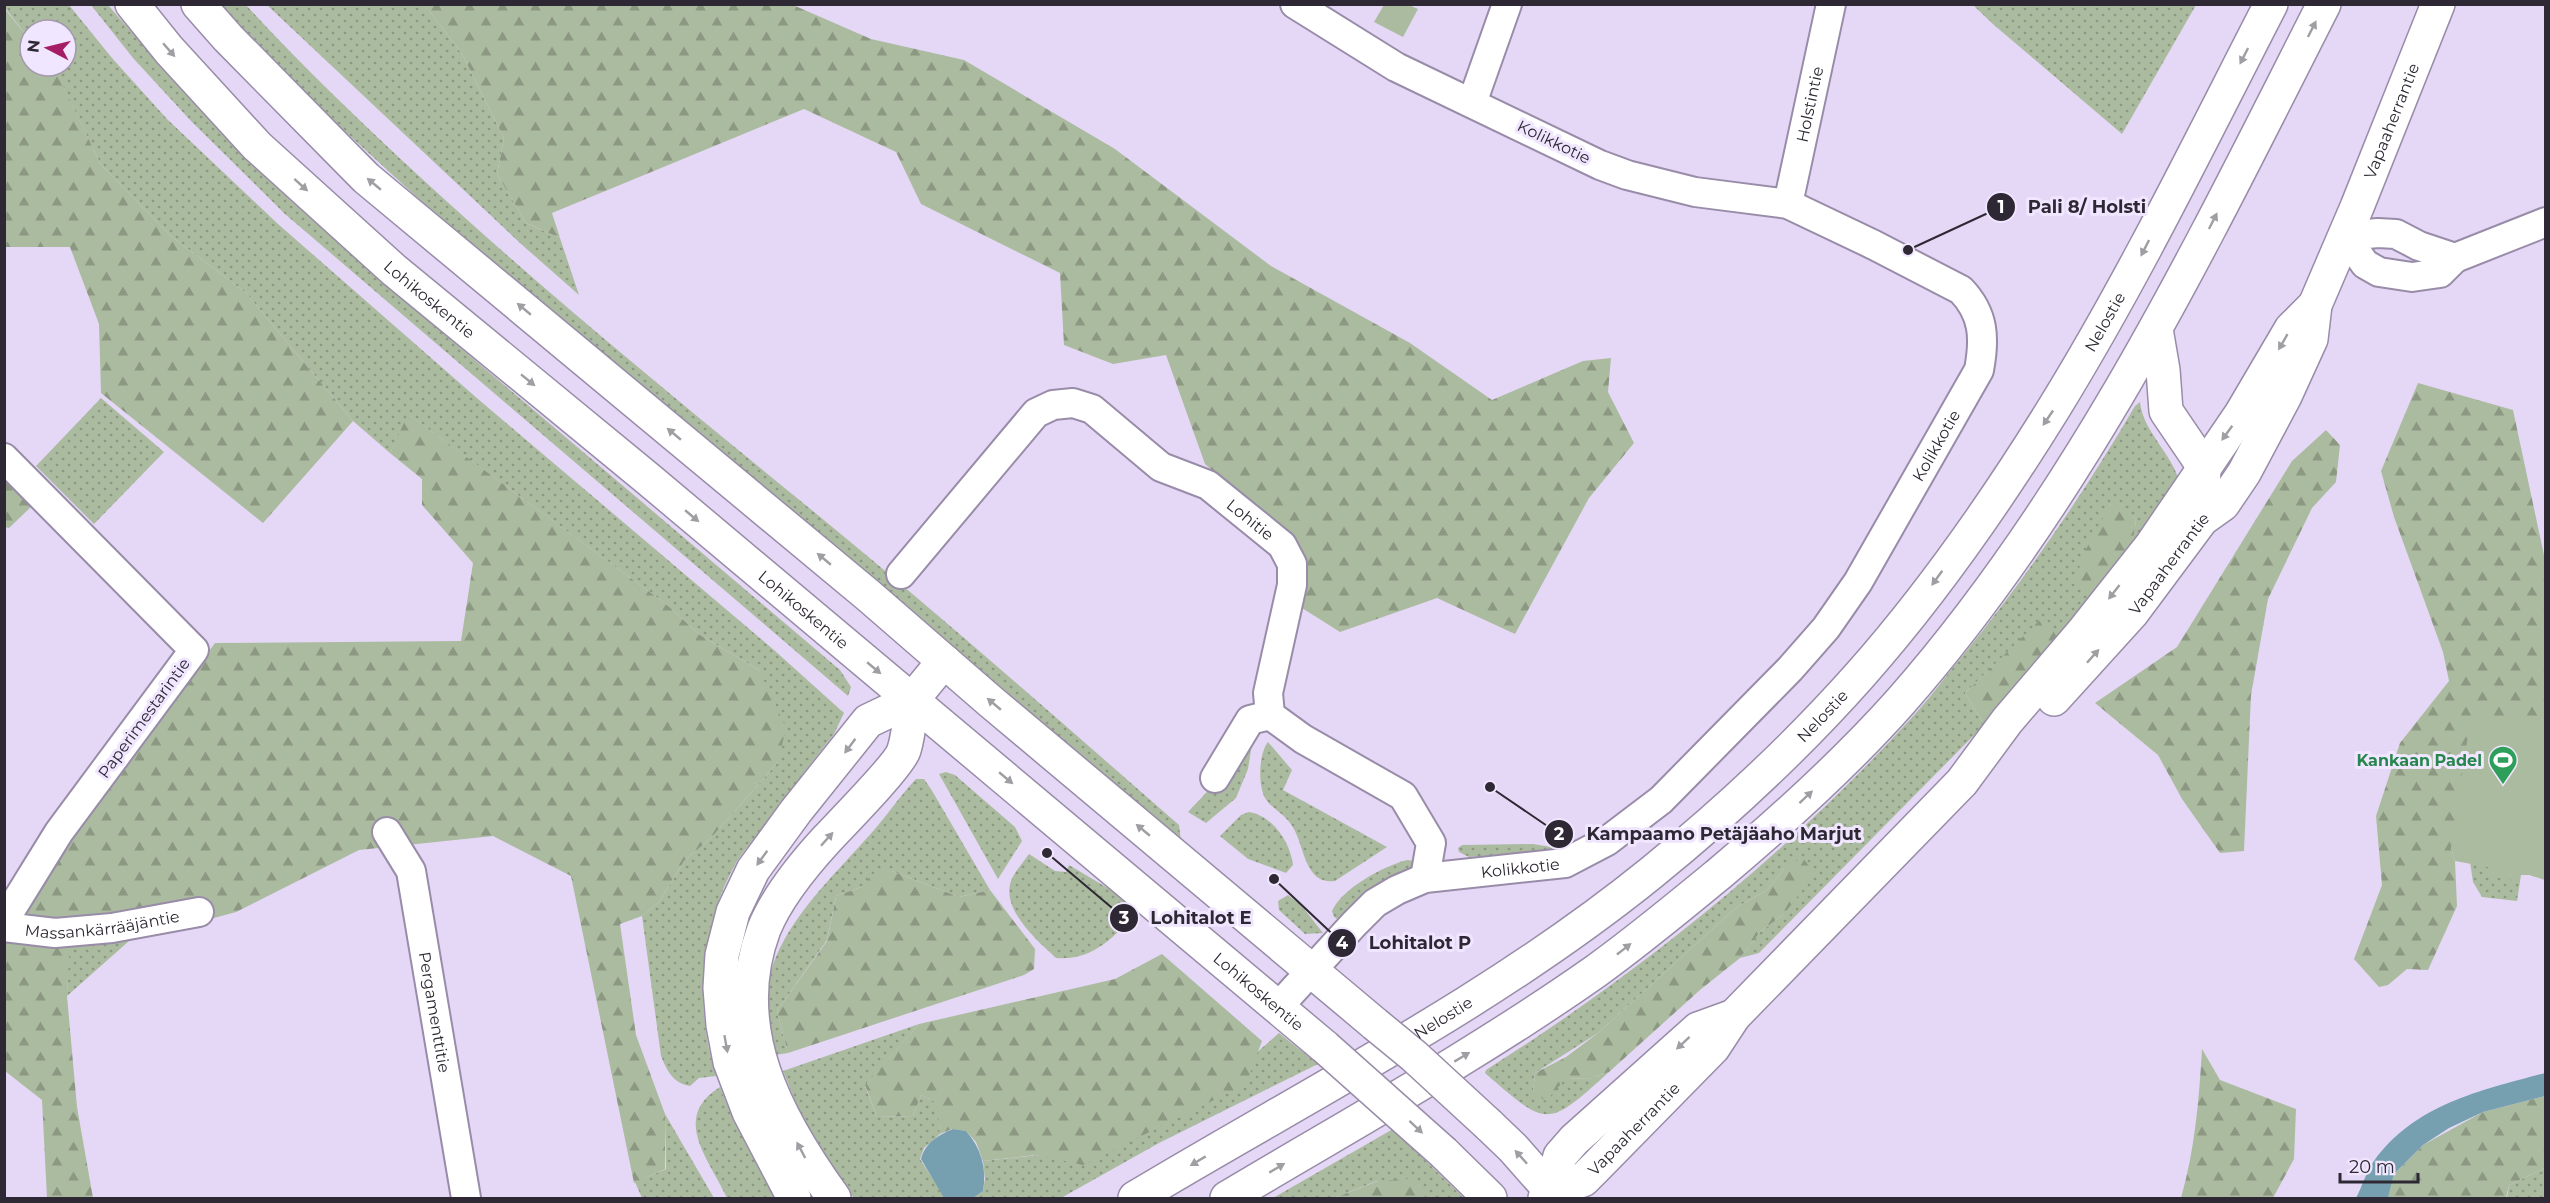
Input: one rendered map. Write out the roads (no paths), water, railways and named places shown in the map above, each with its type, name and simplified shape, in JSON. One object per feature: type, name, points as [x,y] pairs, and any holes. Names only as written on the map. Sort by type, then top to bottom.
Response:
[{"type":"main road","name":"Lohikoskentie","points":[[132,4],[169,50],[257,146],[394,270],[912,700],[1371,1086],[1490,1198]]},
{"type":"main road","points":[[198,4],[228,38],[366,178],[868,596],[1414,1056],[1513,1148],[1548,1195]]},
{"type":"main road","name":"Nelostie","points":[[1135,1198],[1371,1060],[1460,1006],[1550,947],[1648,875],[1710,823],[1787,750],[1860,674],[1936,579],[1989,506],[2054,409],[2128,282],[2271,4]]},
{"type":"main road","points":[[1227,1198],[1495,1038],[1597,970],[1685,902],[1807,797],[1900,703],[1975,612],[2036,525],[2104,418],[2156,329],[2324,4]]},
{"type":"main road","name":"Vapaaherrantie","points":[[1548,1195],[1583,1180],[1713,1048],[1734,1016],[1962,782],[2018,737],[2132,613],[2202,519],[2223,504],[2249,464],[2285,396],[2311,339],[2315,305],[2438,4]]},
{"type":"main road","name":"Vapaaherrantie","points":[[1962,782],[2007,721],[2083,632],[2151,546],[2241,414],[2291,329],[2315,305]]},
{"type":"main road","points":[[2156,329],[2163,370],[2166,411],[2185,442],[2204,466],[2202,519]]},
{"type":"main road","points":[[794,1198],[749,1112],[730,1062],[720,988],[722,955],[733,912],[753,870],[796,811],[868,721],[912,700],[944,662]]},
{"type":"main road","points":[[834,1198],[795,1140],[776,1102],[758,1056],[750,995],[754,960],[765,927],[782,897],[820,847],[904,752],[912,700]]},
{"type":"street","name":"Kolikkotie","points":[[1287,1015],[1312,971],[1340,937],[1375,903],[1397,890],[1425,878],[1565,863],[1607,841],[1661,800],[1790,669],[1826,628],[1858,582],[1979,370],[1984,346],[1981,322],[1972,302],[1961,290],[1874,244],[1788,204],[1705,194],[1627,176],[1396,67],[1295,4]]},
{"type":"street","points":[[1472,103],[1507,4]]},
{"type":"street","name":"Holstintie","points":[[1788,204],[1831,4]]},
{"type":"street","points":[[2345,236],[2366,264],[2379,272],[2412,277],[2440,273],[2455,258],[2546,222]]},
{"type":"street","points":[[2345,236],[2396,234],[2419,246],[2455,258]]},
{"type":"street","name":"Lohitie","points":[[901,574],[1036,413],[1053,405],[1073,403],[1092,409],[1161,467],[1208,485],[1281,545],[1292,564],[1292,585],[1268,693],[1270,715]]},
{"type":"street","name":"Paperimestarintie","points":[[4,458],[194,650],[59,832],[6,915]]},
{"type":"street","points":[[1215,778],[1250,720],[1270,715],[1303,739],[1403,795],[1431,843],[1425,878]]},
{"type":"street","name":"Pergamenttitie","points":[[387,832],[411,871],[466,1198]]},
{"type":"street","name":"Massankärrääjäntie","points":[[6,915],[55,933],[112,928],[199,912]]},
{"type":"water","points":[[2545,1073],[2545,1096],[2483,1112],[2449,1128],[2423,1145],[2394,1174],[2388,1198],[2356,1198],[2374,1161],[2409,1126],[2451,1102],[2474,1093]]},
{"type":"water","points":[[953,1129],[966,1131],[976,1144],[982,1159],[983,1191],[973,1198],[944,1198],[921,1159],[933,1140]]},
{"type":"place","name":"Pali 8/ Holsti","points":[[1908,250]]},
{"type":"place","name":"Kankaan Padel","points":[[2503,786]]},
{"type":"place","name":"Kampaamo Petäjäaho Marjut","points":[[1490,787]]},
{"type":"place","name":"Lohitalot E","points":[[1047,853]]},
{"type":"place","name":"Lohitalot P","points":[[1274,879]]}]
